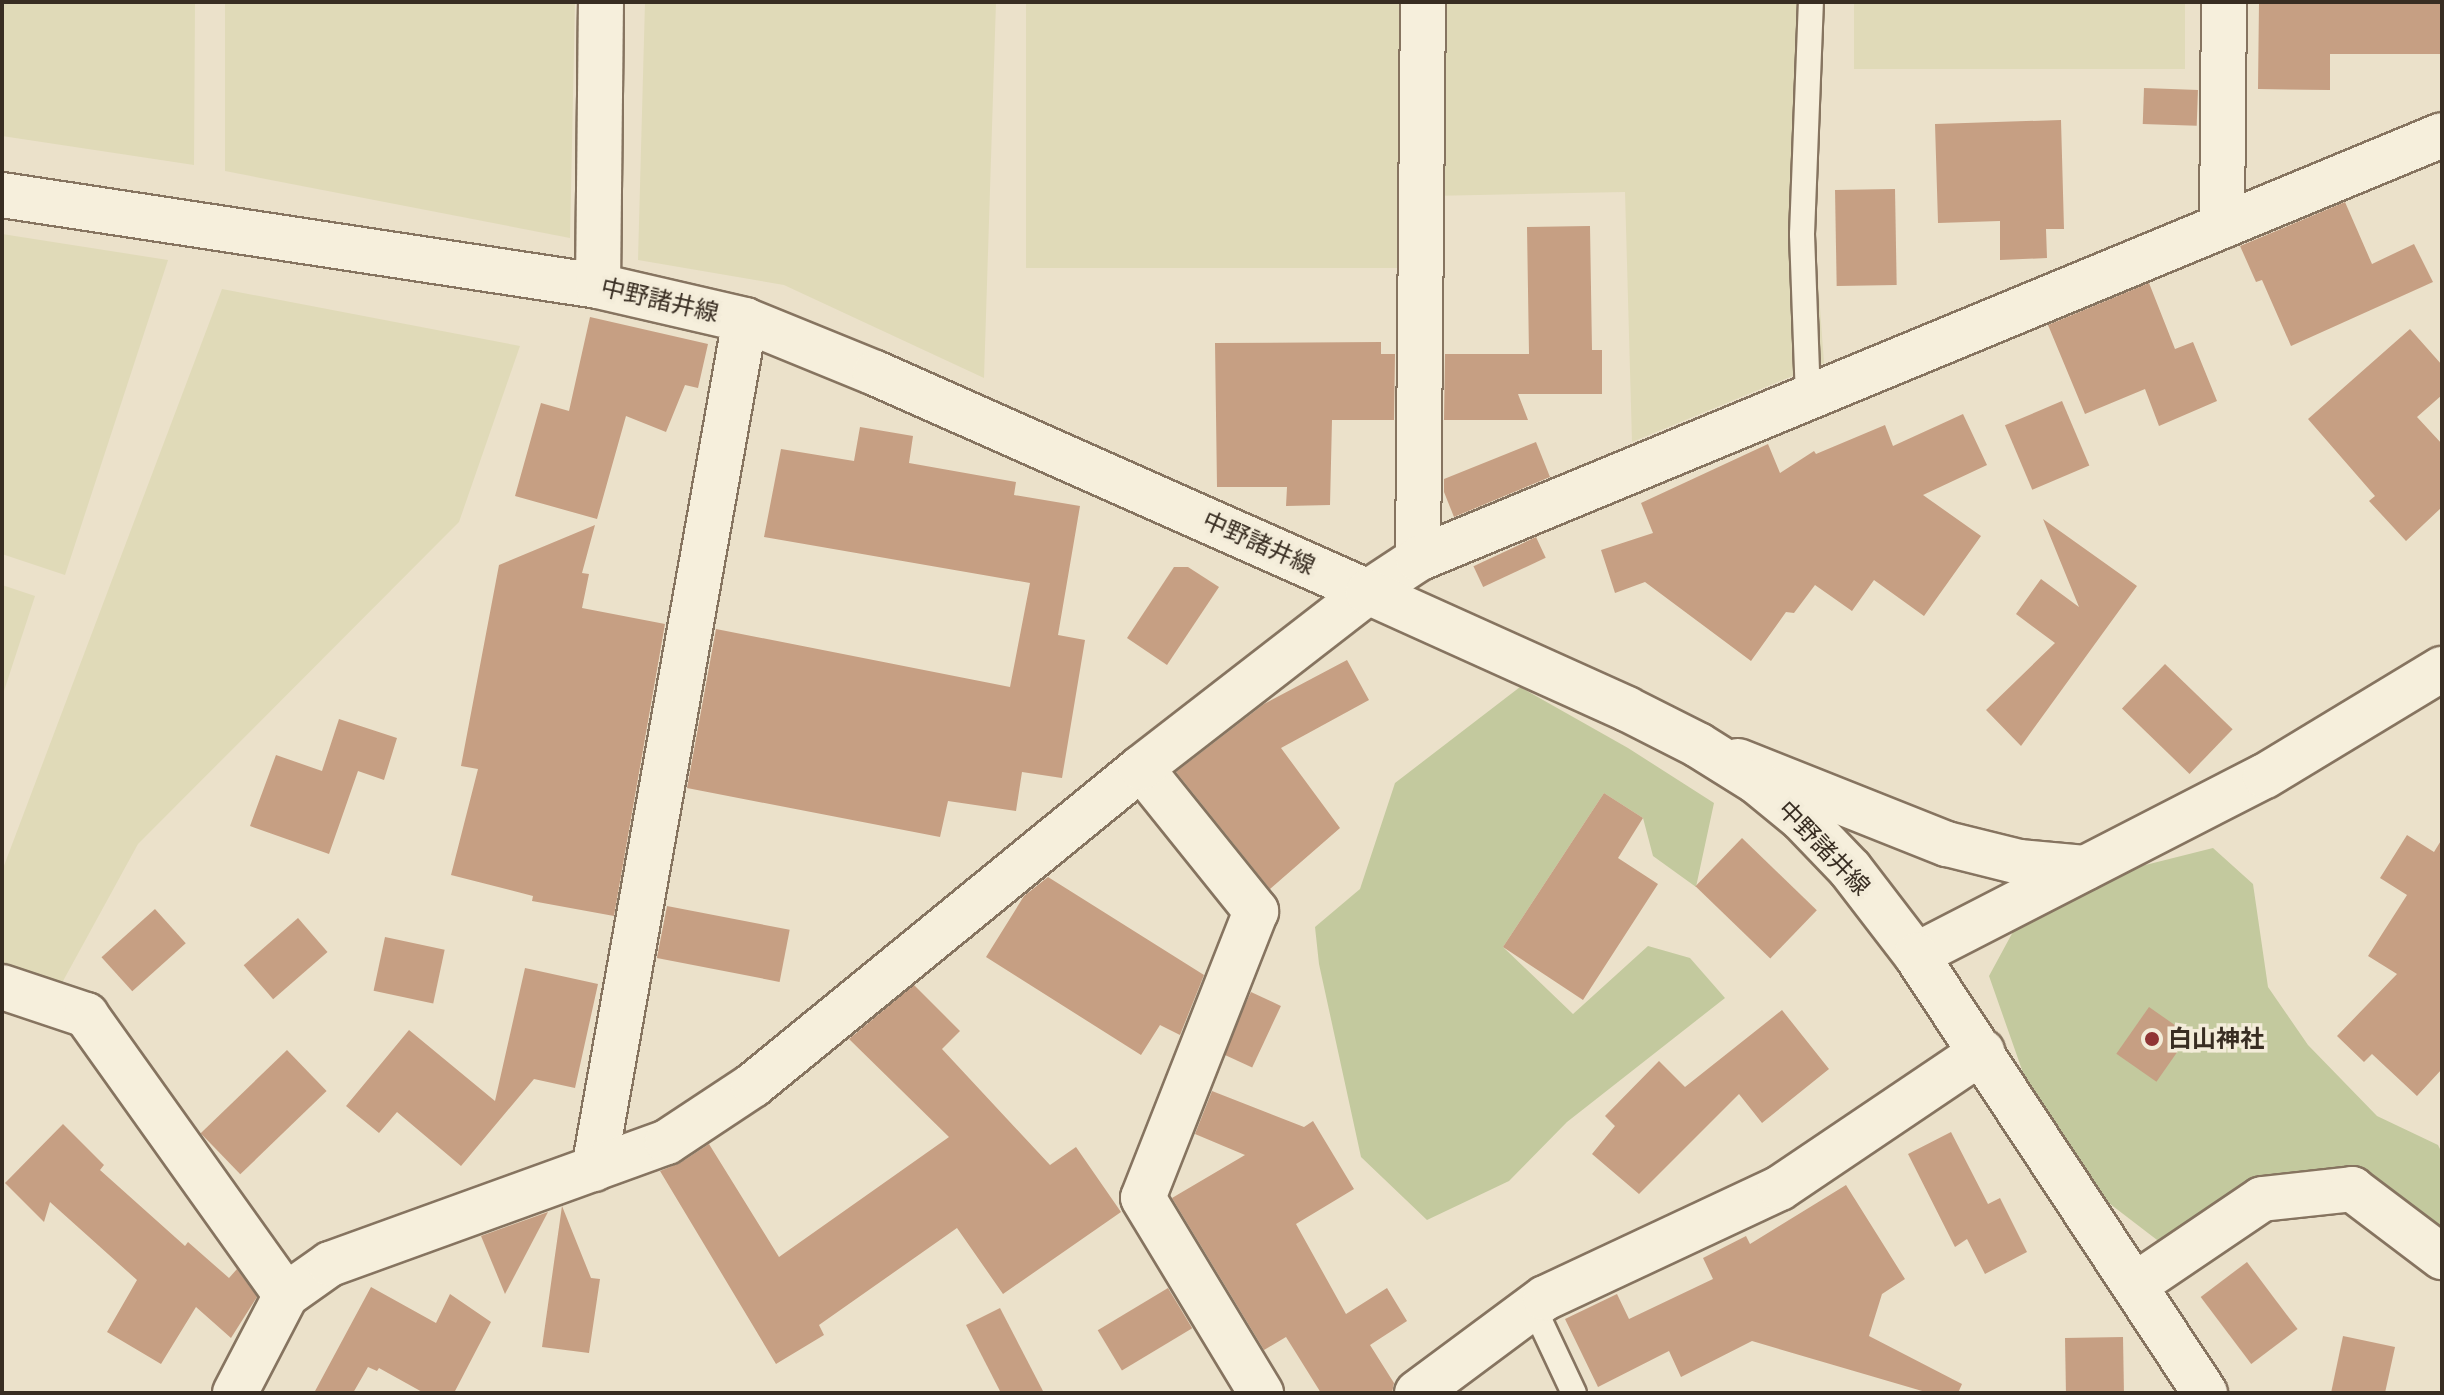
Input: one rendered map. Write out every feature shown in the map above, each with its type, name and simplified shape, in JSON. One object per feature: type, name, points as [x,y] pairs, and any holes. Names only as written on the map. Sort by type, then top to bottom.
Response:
[{"type":"street","points":[[598,286],[601,2]]},
{"type":"street","points":[[1418,559],[1423,2]]},
{"type":"street","points":[[2222,226],[2224,2]]},
{"type":"street","points":[[235,1393],[286,1295],[330,1264],[667,1142],[753,1085],[1141,768],[1368,592],[1418,559],[2442,135]]},
{"type":"street","name":"中野諸井線","points":[[2,195],[598,286],[745,320],[875,373],[1368,592],[1627,709],[1698,745],[1757,782],[1802,819],[1850,869],[1916,955],[1982,1052],[2205,1393]]},
{"type":"street","points":[[594,1169],[745,320]]},
{"type":"street","points":[[1916,955],[2265,776],[2442,669]]},
{"type":"street","points":[[1698,745],[1947,844],[2019,862],[2085,868]]},
{"type":"street","points":[[1141,768],[1256,911],[1143,1198],[1261,1393]]},
{"type":"street","points":[[2,987],[86,1015],[286,1295]]},
{"type":"street","points":[[1417,1393],[1533,1306],[1780,1188],[1982,1052]]},
{"type":"street","points":[[2135,1285],[2262,1199],[2352,1189],[2442,1257]]},
{"type":"lane","points":[[1808,398],[1802,234],[1811,2]]},
{"type":"lane","points":[[1533,1306],[1574,1393]]},
{"type":"shaded area","points":[[2,2],[195,2],[194,165],[2,136]]},
{"type":"shaded area","points":[[225,2],[575,2],[570,238],[225,171]]},
{"type":"shaded area","points":[[645,2],[996,2],[984,378],[784,285],[638,260]]},
{"type":"shaded area","points":[[1436,2],[1798,2],[1824,363],[1632,442],[1625,192],[1430,196]]},
{"type":"shaded area","points":[[1854,2],[2185,2],[2185,69],[1854,69]]},
{"type":"shaded area","points":[[1026,4],[1418,4],[1418,268],[1026,268]]},
{"type":"shaded area","points":[[2,234],[168,260],[65,575],[2,554]]},
{"type":"shaded area","points":[[222,289],[520,346],[459,522],[138,844],[51,1003],[2,987],[2,871]]},
{"type":"shaded area","points":[[2,585],[35,596],[2,697]]},
{"type":"green space","points":[[1520,687],[1628,748],[1714,803],[1696,887],[1653,856],[1643,818],[1604,793],[1503,947],[1573,1014],[1648,946],[1690,958],[1725,998],[1567,1122],[1509,1181],[1427,1220],[1361,1157],[1319,964],[1315,927],[1360,889],[1395,783]]},
{"type":"green space","points":[[2213,848],[2253,884],[2268,987],[2308,1045],[2377,1116],[2438,1145],[2442,1153],[2442,1257],[2352,1189],[2262,1199],[2178,1256],[2054,1161],[1989,976],[2034,893]]},
{"type":"building","points":[[2259,2],[2442,2],[2442,54],[2330,54],[2330,90],[2258,89]]},
{"type":"building","points":[[2144,88],[2198,90],[2197,126],[2143,124]]},
{"type":"building","points":[[2061,120],[2064,229],[2046,229],[2047,258],[2000,260],[2000,221],[1938,223],[1935,124]]},
{"type":"building","points":[[1895,189],[1897,285],[1837,286],[1835,190]]},
{"type":"building","points":[[2345,202],[2372,264],[2414,244],[2433,282],[2291,346],[2262,280],[2256,282],[2240,246]]},
{"type":"building","points":[[1590,226],[1592,350],[1602,350],[1602,394],[1518,394],[1528,420],[1444,420],[1445,354],[1529,354],[1527,227]]},
{"type":"building","points":[[2149,283],[2175,349],[2193,342],[2217,401],[2159,426],[2145,389],[2085,414],[2048,325]]},
{"type":"building","points":[[590,317],[708,344],[698,388],[685,385],[666,432],[626,416],[597,519],[515,496],[541,403],[569,411]]},
{"type":"building","points":[[2410,329],[2442,365],[2442,395],[2417,417],[2442,444],[2442,507],[2406,541],[2369,501],[2375,496],[2308,419]]},
{"type":"building","points":[[1381,342],[1381,354],[1395,354],[1394,420],[1332,420],[1330,505],[1286,506],[1287,487],[1217,487],[1215,343]]},
{"type":"building","points":[[2062,401],[2089,465],[2032,490],[2005,425]]},
{"type":"building","points":[[1963,414],[1987,465],[1923,495],[1981,536],[1924,616],[1874,580],[1852,611],[1815,585],[1794,613],[1786,612],[1751,661],[1645,582],[1615,593],[1601,550],[1653,533],[1641,503],[1768,444],[1780,473],[1814,451],[1816,454],[1885,425],[1893,446]]},
{"type":"building","points":[[860,427],[913,436],[909,463],[1016,482],[1014,495],[1080,506],[1058,635],[1085,640],[1062,778],[1022,772],[1016,811],[948,801],[940,837],[687,788],[716,629],[1010,687],[1030,583],[764,537],[781,449],[854,461]]},
{"type":"building","points":[[1536,442],[1550,477],[1454,517],[1444,492],[1444,479]]},
{"type":"building","points":[[2043,519],[2137,586],[2021,746],[1986,710],[2055,643],[2016,614],[2041,579],[2079,607]]},
{"type":"building","points":[[595,525],[582,573],[589,574],[582,608],[665,624],[614,916],[532,901],[533,896],[451,875],[478,769],[461,766],[499,565]]},
{"type":"building","points":[[1536,537],[1546,558],[1483,587],[1473,566]]},
{"type":"building","points":[[1174,567],[1188,567],[1219,587],[1167,665],[1127,638]]},
{"type":"building","points":[[1347,660],[1369,700],[1281,748],[1340,828],[1270,889],[1176,772],[1264,704]]},
{"type":"building","points":[[2165,664],[2233,729],[2190,774],[2122,709]]},
{"type":"building","points":[[339,719],[397,738],[384,780],[358,771],[329,854],[250,826],[276,755],[322,771]]},
{"type":"building","points":[[1604,793],[1643,818],[1618,858],[1658,884],[1583,1000],[1503,947]]},
{"type":"building","points":[[2407,835],[2434,852],[2442,839],[2442,1069],[2417,1096],[2372,1054],[2364,1062],[2337,1036],[2397,974],[2368,956],[2407,895],[2380,878]]},
{"type":"building","points":[[1742,838],[1817,910],[1770,958],[1695,886]]},
{"type":"building","points":[[1048,877],[1204,975],[1180,1035],[1160,1025],[1141,1055],[986,957],[1024,896]]},
{"type":"building","points":[[667,906],[790,930],[780,982],[657,958]]},
{"type":"building","points":[[155,909],[186,943],[132,991],[101,957]]},
{"type":"building","points":[[298,918],[328,952],[273,999],[244,965]]},
{"type":"building","points":[[385,937],[445,950],[433,1003],[374,991]]},
{"type":"building","points":[[525,968],[598,984],[575,1088],[534,1079],[461,1166],[397,1112],[379,1133],[346,1106],[409,1030],[495,1101]]},
{"type":"building","points":[[914,985],[960,1031],[942,1049],[1050,1165],[1076,1147],[1121,1212],[1003,1294],[957,1228],[819,1325],[824,1335],[776,1364],[660,1171],[680,1163],[709,1144],[779,1257],[949,1137],[849,1039]]},
{"type":"building","points":[[1251,992],[1281,1006],[1252,1068],[1222,1054]]},
{"type":"building","name":"白山神社","points":[[2149,1007],[2189,1035],[2156,1082],[2116,1054]]},
{"type":"building","points":[[1782,1010],[1829,1069],[1762,1123],[1739,1094],[1639,1194],[1592,1154],[1615,1126],[1605,1116],[1659,1061],[1685,1087]]},
{"type":"building","points":[[287,1050],[327,1091],[240,1174],[201,1133]]},
{"type":"building","points":[[1212,1091],[1304,1127],[1313,1121],[1354,1189],[1296,1224],[1346,1314],[1387,1288],[1407,1321],[1370,1345],[1394,1383],[1392,1393],[1321,1393],[1286,1337],[1264,1350],[1172,1198],[1245,1155],[1195,1134]]},
{"type":"building","points":[[63,1124],[104,1165],[100,1170],[185,1246],[188,1242],[229,1278],[237,1269],[257,1297],[231,1338],[196,1307],[161,1364],[107,1332],[137,1280],[50,1202],[44,1222],[5,1183]]},
{"type":"building","points":[[1951,1132],[1988,1204],[2000,1198],[2027,1252],[1985,1274],[1967,1239],[1955,1247],[1908,1154]]},
{"type":"building","points":[[1846,1185],[1905,1279],[1882,1294],[1869,1336],[1962,1384],[1958,1393],[1929,1393],[1752,1341],[1681,1377],[1669,1351],[1598,1387],[1565,1319],[1617,1294],[1629,1319],[1713,1279],[1703,1258],[1746,1236],[1750,1244]]},
{"type":"building","points":[[562,1206],[591,1278],[600,1279],[589,1353],[542,1347]]},
{"type":"building","points":[[548,1212],[505,1294],[481,1236]]},
{"type":"building","points":[[2247,1262],[2298,1329],[2251,1364],[2201,1297]]},
{"type":"building","points":[[371,1287],[436,1323],[450,1294],[491,1322],[454,1393],[424,1393],[379,1368],[377,1371],[368,1367],[353,1393],[314,1393]]},
{"type":"building","points":[[1168,1288],[1192,1328],[1122,1371],[1098,1330]]},
{"type":"building","points":[[1000,1308],[1044,1393],[1001,1393],[966,1325]]},
{"type":"building","points":[[2343,1336],[2395,1347],[2385,1393],[2331,1393]]},
{"type":"building","points":[[2123,1337],[2124,1393],[2066,1393],[2065,1338]]},
{"type":"place","name":"白山神社","points":[[2152,1039]]}]
